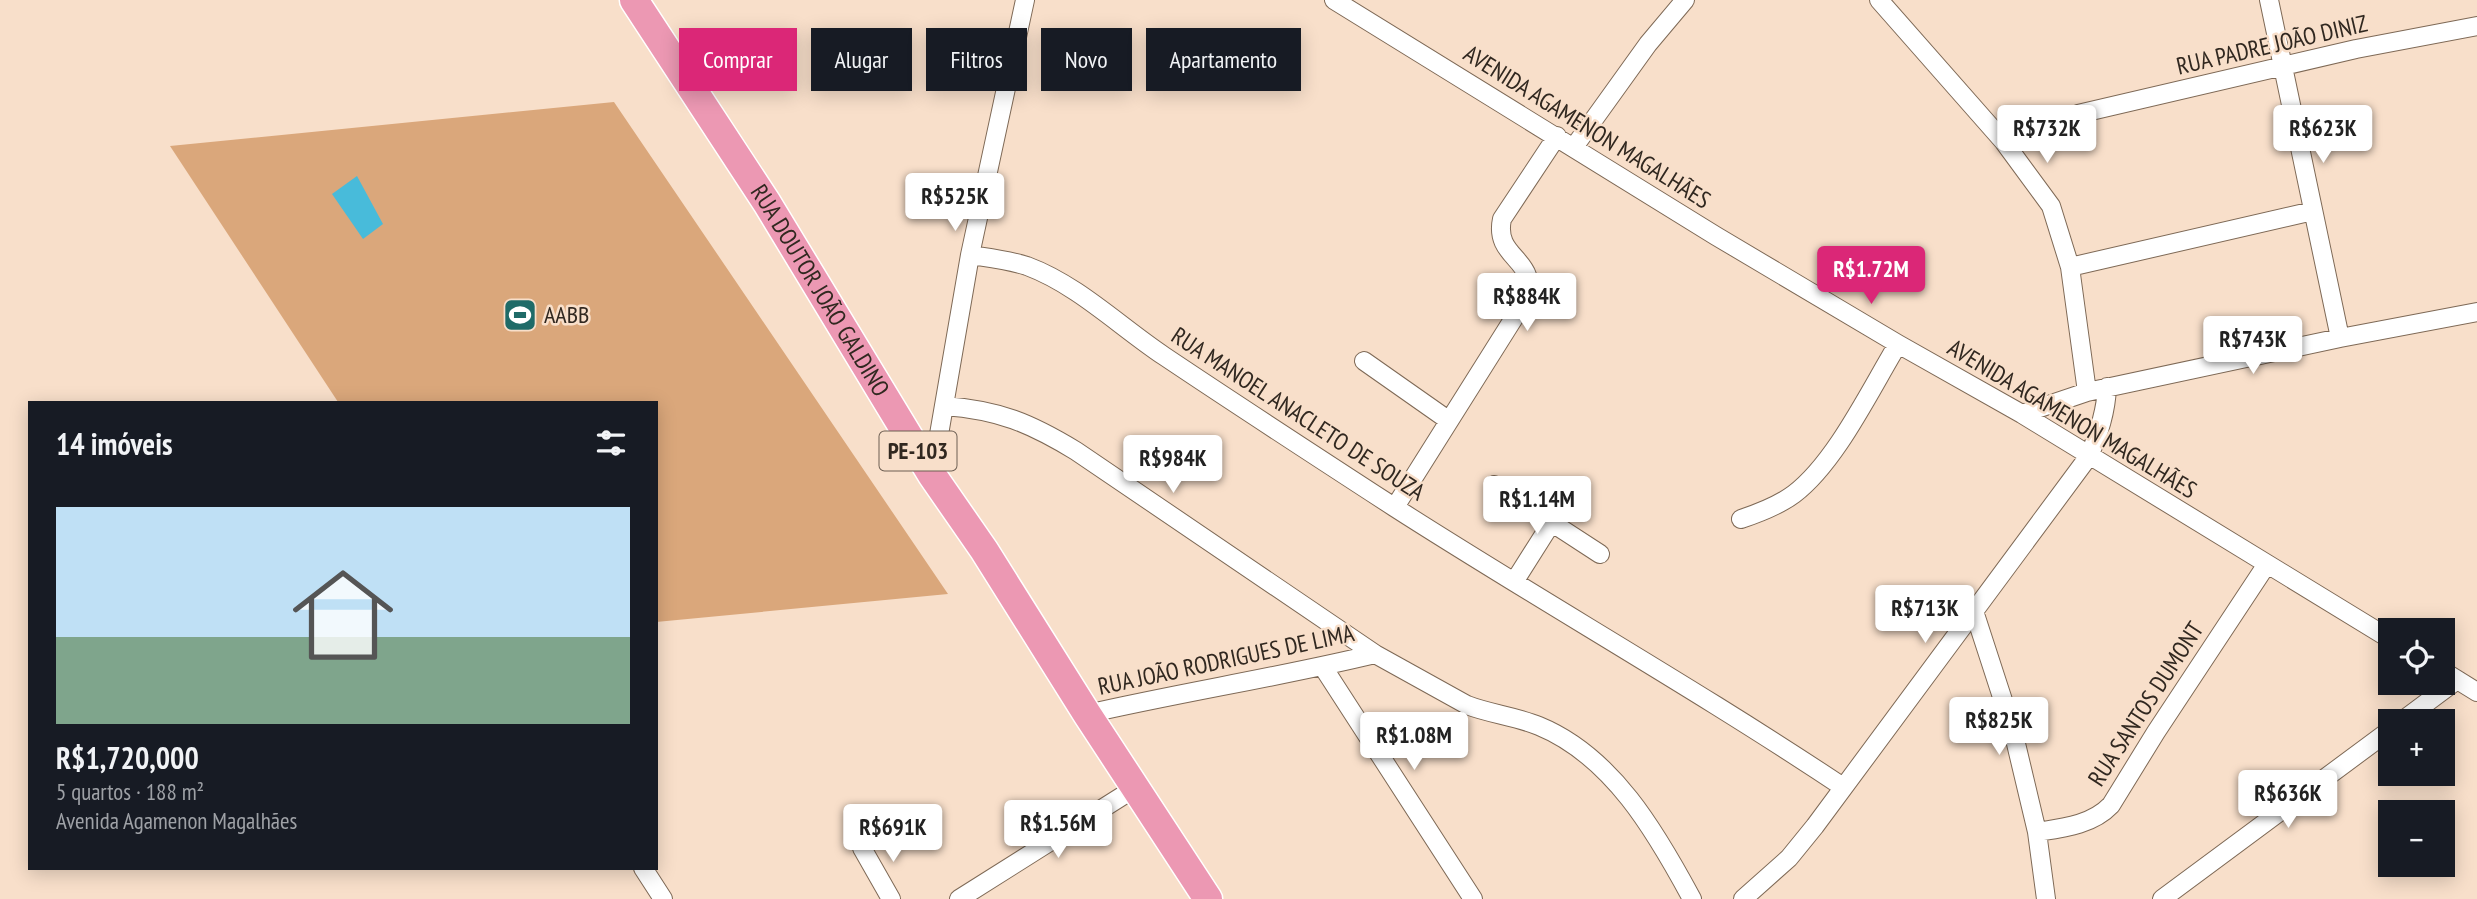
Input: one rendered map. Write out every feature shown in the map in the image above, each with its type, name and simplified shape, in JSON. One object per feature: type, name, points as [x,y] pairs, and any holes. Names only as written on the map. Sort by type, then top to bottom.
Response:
[{"type":"main road","name":"RUA DOUTOR JOÃO GALDINO","points":[[634,0],[767,203],[932,475],[984,550],[1208,899]]},
{"type":"street","points":[[932,475],[970,255],[1025,0]]},
{"type":"street","name":"AVENIDA AGAMENON MAGALHÃES","points":[[1334,0],[1898,344],[2022,414],[2378,632]]},
{"type":"street","points":[[1574,147],[1648,44],[1685,0]]},
{"type":"street","points":[[1879,0],[2004,142],[2051,206],[2070,267],[2087,392]]},
{"type":"street","points":[[2269,0],[2340,338]]},
{"type":"street","name":"RUA PADRE JOÃO DINIZ","points":[[2078,114],[2356,49],[2477,26]]},
{"type":"street","points":[[1395,507],[1524,302],[1529,290],[1527,272],[1502,241],[1499,233],[1502,219],[1557,136]]},
{"type":"street","points":[[2070,267],[2313,211]]},
{"type":"street","name":"RUA MANOEL ANACLETO DE SOUZA","points":[[970,255],[1027,267],[1056,280],[1161,354],[1395,507],[1730,713],[1843,787]]},
{"type":"street","points":[[2022,414],[2107,387],[2477,312]]},
{"type":"street","points":[[1741,519],[1765,511],[1793,495],[1815,475],[1898,344]]},
{"type":"street","points":[[1364,361],[1448,420]]},
{"type":"street","points":[[1743,899],[1790,858],[2089,456],[2100,431],[2107,387]]},
{"type":"street","name":"RUA JOÃO RODRIGUES DE LIMA","points":[[944,406],[996,414],[1043,432],[1076,451],[1375,654],[1466,705],[1518,718],[1559,735],[1604,770],[1625,793],[1667,853],[1692,899]]},
{"type":"street","points":[[1494,485],[1600,554]]},
{"type":"street","points":[[1514,582],[1552,522]]},
{"type":"street","name":"RUA SANTOS DUMONT","points":[[2037,832],[2087,821],[2101,815],[2111,805],[2267,564]]},
{"type":"street","points":[[1974,611],[2013,731],[2037,832],[2046,899]]},
{"type":"street","name":"RUA JOÃO RODRIGUES DE LIMA","points":[[1087,714],[1178,693],[1323,667],[1375,654]]},
{"type":"street","points":[[1323,667],[1473,899]]},
{"type":"street","points":[[2455,679],[2477,692]]},
{"type":"street","points":[[2415,709],[2430,695]]},
{"type":"street","points":[[2162,899],[2378,739]]},
{"type":"street","points":[[959,899],[1135,788]]},
{"type":"street","points":[[862,848],[891,899]]},
{"type":"street","points":[[644,870],[663,899]]},
{"type":"shaded area","name":"AABB","points":[[614,102],[948,594],[658,622],[658,401],[337,401],[170,146]]},
{"type":"water","points":[[357,176],[383,224],[363,239],[332,194]]},
{"type":"place","name":"AABB","points":[[520,315]]}]
